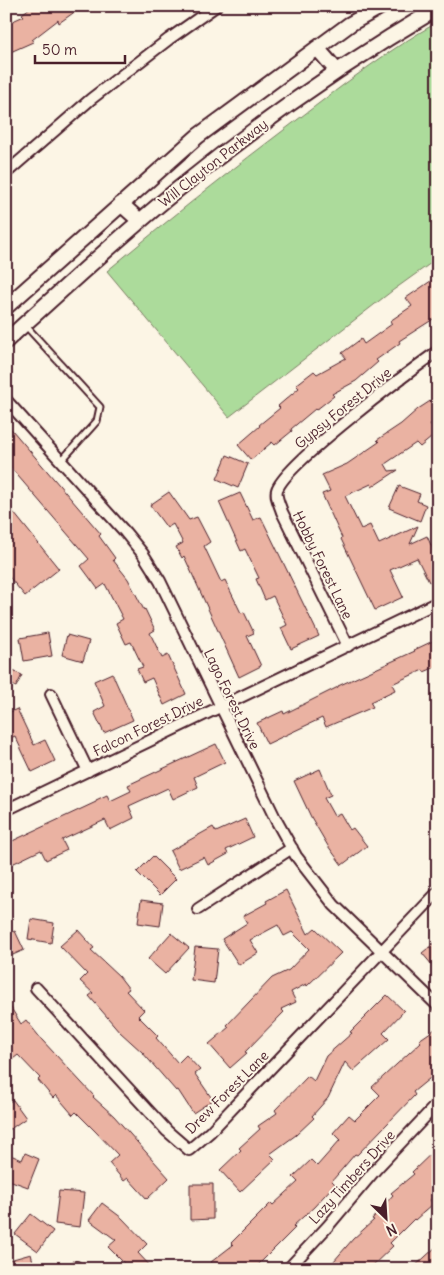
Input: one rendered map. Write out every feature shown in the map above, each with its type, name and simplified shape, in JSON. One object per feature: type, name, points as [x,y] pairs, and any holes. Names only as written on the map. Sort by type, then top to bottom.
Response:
[{"type":"main road","name":"Will Clayton Parkway","points":[[6,307],[198,136],[316,48],[350,24],[382,6]]},
{"type":"main road","name":"Will Clayton Parkway","points":[[6,341],[140,221],[244,136],[390,36],[438,8]]},
{"type":"main road","points":[[316,48],[337,71]]},
{"type":"main road","points":[[121,204],[140,221]]},
{"type":"street","points":[[6,173],[91,99],[169,39],[216,6]]},
{"type":"street","name":"Gypsy Forest Drive","points":[[277,495],[278,489],[297,464],[368,405],[438,352]]},
{"type":"street","name":"Lago Forest Drive","points":[[6,400],[62,460],[143,554],[160,581],[276,820],[317,885],[334,905],[438,1006]]},
{"type":"street","name":"Hobby Forest Lane","points":[[277,495],[282,512],[348,646]]},
{"type":"street","name":"Falcon Forest Drive","points":[[6,810],[438,602]]},
{"type":"street","points":[[51,694],[88,770]]},
{"type":"street","points":[[198,909],[292,848]]},
{"type":"street","name":"Drew Forest Lane","points":[[36,988],[167,1131],[189,1150],[210,1132],[438,892]]},
{"type":"street","name":"Lazy Timbers Drive","points":[[288,1269],[328,1226],[376,1169],[438,1103]]},
{"type":"lane","points":[[24,324],[100,407],[97,421],[62,460]]},
{"type":"green space","points":[[438,22],[438,258],[392,291],[229,417],[107,271],[201,194],[331,94],[384,56]]},
{"type":"building","points":[[32,6],[83,6],[59,23],[58,20],[32,40],[33,42],[6,54],[6,24],[24,16],[22,14]]},
{"type":"building","points":[[438,276],[438,316],[399,341],[400,343],[376,360],[378,362],[356,381],[332,394],[334,396],[315,409],[275,445],[272,442],[251,460],[238,445],[280,408],[278,406],[299,388],[296,385],[314,371],[317,374],[346,358],[342,353],[361,339],[364,344],[392,324],[390,321],[412,306],[406,298]]},
{"type":"building","points":[[438,396],[438,419],[430,424],[437,433],[420,447],[416,443],[385,464],[389,471],[398,470],[372,487],[371,484],[345,496],[361,529],[370,525],[379,544],[418,526],[410,544],[427,536],[435,554],[438,553],[438,578],[429,582],[417,558],[390,570],[403,597],[375,610],[322,494],[330,491],[322,475],[347,464],[379,442],[377,440],[401,424],[418,409]]},
{"type":"building","points":[[6,423],[101,534],[99,536],[115,558],[113,560],[128,579],[145,609],[155,630],[150,633],[162,658],[168,655],[186,694],[164,705],[152,678],[143,682],[137,669],[143,667],[131,642],[126,644],[116,623],[123,619],[105,584],[98,589],[81,566],[89,559],[6,462]]},
{"type":"building","points":[[227,455],[248,464],[238,488],[217,479]]},
{"type":"building","points":[[399,486],[420,494],[417,501],[426,505],[420,521],[389,508]]},
{"type":"building","points":[[169,492],[189,520],[197,517],[210,542],[204,546],[221,582],[225,580],[241,613],[244,612],[254,633],[247,636],[261,666],[239,677],[184,556],[182,558],[176,547],[183,543],[173,524],[167,528],[150,505]]},
{"type":"building","points":[[240,493],[253,520],[261,517],[319,636],[291,649],[281,628],[287,625],[273,596],[265,600],[256,579],[259,578],[245,549],[241,551],[219,502]]},
{"type":"building","points":[[6,503],[59,569],[25,596],[6,573]]},
{"type":"building","points":[[48,633],[52,656],[24,661],[20,638]]},
{"type":"building","points":[[67,635],[89,641],[83,661],[62,655]]},
{"type":"building","points":[[435,640],[438,646],[438,666],[424,672],[423,670],[392,684],[395,690],[370,702],[373,707],[326,727],[322,718],[267,744],[257,723],[283,711],[284,714]]},
{"type":"building","points":[[6,668],[22,675],[16,687],[6,682]]},
{"type":"building","points":[[112,673],[133,720],[104,733],[94,712],[105,706],[94,681]]},
{"type":"building","points":[[17,709],[34,745],[45,740],[55,761],[32,772],[15,736],[6,740],[6,714]]},
{"type":"building","points":[[216,744],[225,762],[194,777],[198,787],[173,799],[168,788],[129,806],[134,818],[110,830],[105,820],[62,840],[67,850],[46,860],[41,850],[10,865],[6,857],[6,844],[107,795],[110,801],[131,791],[128,785]]},
{"type":"building","points":[[320,769],[331,795],[324,798],[334,816],[340,813],[350,830],[353,828],[367,846],[342,865],[311,817],[294,781]]},
{"type":"building","points":[[245,819],[253,837],[226,850],[228,854],[208,865],[204,857],[179,869],[170,851],[213,827],[216,832]]},
{"type":"building","points":[[153,856],[176,879],[160,895],[137,872]]},
{"type":"building","points":[[286,890],[308,934],[315,928],[341,953],[307,986],[306,984],[291,992],[296,1002],[281,1009],[284,1012],[245,1052],[247,1053],[230,1068],[209,1044],[229,1027],[227,1025],[272,978],[289,970],[309,949],[292,932],[284,936],[278,925],[250,940],[258,953],[239,965],[222,939],[247,923],[243,916]]},
{"type":"building","points":[[141,900],[163,903],[160,926],[138,923]]},
{"type":"building","points":[[31,919],[54,923],[51,943],[28,939]]},
{"type":"building","points":[[78,930],[94,948],[91,950],[119,976],[129,989],[126,991],[144,1010],[138,1016],[158,1036],[156,1038],[178,1063],[186,1055],[200,1070],[195,1074],[213,1100],[193,1113],[178,1090],[176,1091],[142,1052],[120,1032],[89,996],[93,993],[80,981],[87,974],[60,946]]},
{"type":"building","points":[[15,931],[24,950],[6,958],[6,935]]},
{"type":"building","points":[[171,933],[189,948],[165,974],[148,959]]},
{"type":"building","points":[[438,940],[438,972],[422,953]]},
{"type":"building","points":[[195,947],[218,949],[214,983],[191,980]]},
{"type":"building","points":[[387,995],[404,1011],[383,1033],[389,1039],[353,1071],[345,1062],[328,1098],[312,1116],[314,1118],[296,1135],[270,1154],[275,1159],[240,1192],[220,1170],[241,1150],[239,1148],[260,1129],[258,1126],[277,1113],[275,1110],[308,1076],[314,1081],[326,1056],[352,1033],[350,1032]]},
{"type":"building","points":[[6,1000],[21,1024],[26,1020],[93,1097],[114,1116],[169,1178],[147,1199],[128,1178],[124,1181],[109,1163],[118,1155],[76,1112],[73,1115],[56,1095],[53,1098],[38,1080],[40,1078],[18,1055],[13,1059],[6,1050]]},
{"type":"building","points":[[438,1027],[438,1066],[432,1070],[435,1074],[413,1092],[415,1095],[357,1155],[355,1154],[332,1181],[335,1184],[293,1226],[295,1228],[254,1269],[217,1269],[211,1262],[233,1245],[231,1243],[271,1203],[273,1205],[298,1182],[293,1177],[311,1160],[317,1166],[340,1140],[333,1133],[349,1115],[355,1120],[380,1095],[372,1087],[421,1042],[419,1040]]},
{"type":"building","points":[[13,1100],[26,1118],[6,1132],[6,1104]]},
{"type":"building","points":[[438,1147],[438,1193],[430,1200],[433,1204],[414,1219],[390,1243],[393,1246],[369,1269],[327,1269],[353,1239],[374,1220],[372,1219],[393,1195],[391,1193],[414,1174],[412,1172]]},
{"type":"building","points":[[6,1153],[22,1160],[25,1153],[39,1159],[28,1187],[6,1179]]},
{"type":"building","points":[[190,1184],[213,1184],[213,1219],[190,1220]]},
{"type":"building","points":[[59,1191],[84,1193],[80,1227],[55,1224]]},
{"type":"building","points":[[102,1203],[122,1218],[147,1244],[138,1253],[153,1269],[130,1269],[108,1247],[116,1240],[89,1220]]},
{"type":"building","points":[[31,1214],[53,1231],[38,1251],[15,1234]]},
{"type":"building","points":[[438,1245],[438,1269],[412,1269]]},
{"type":"building","points":[[31,1254],[35,1269],[6,1269],[6,1261]]}]
